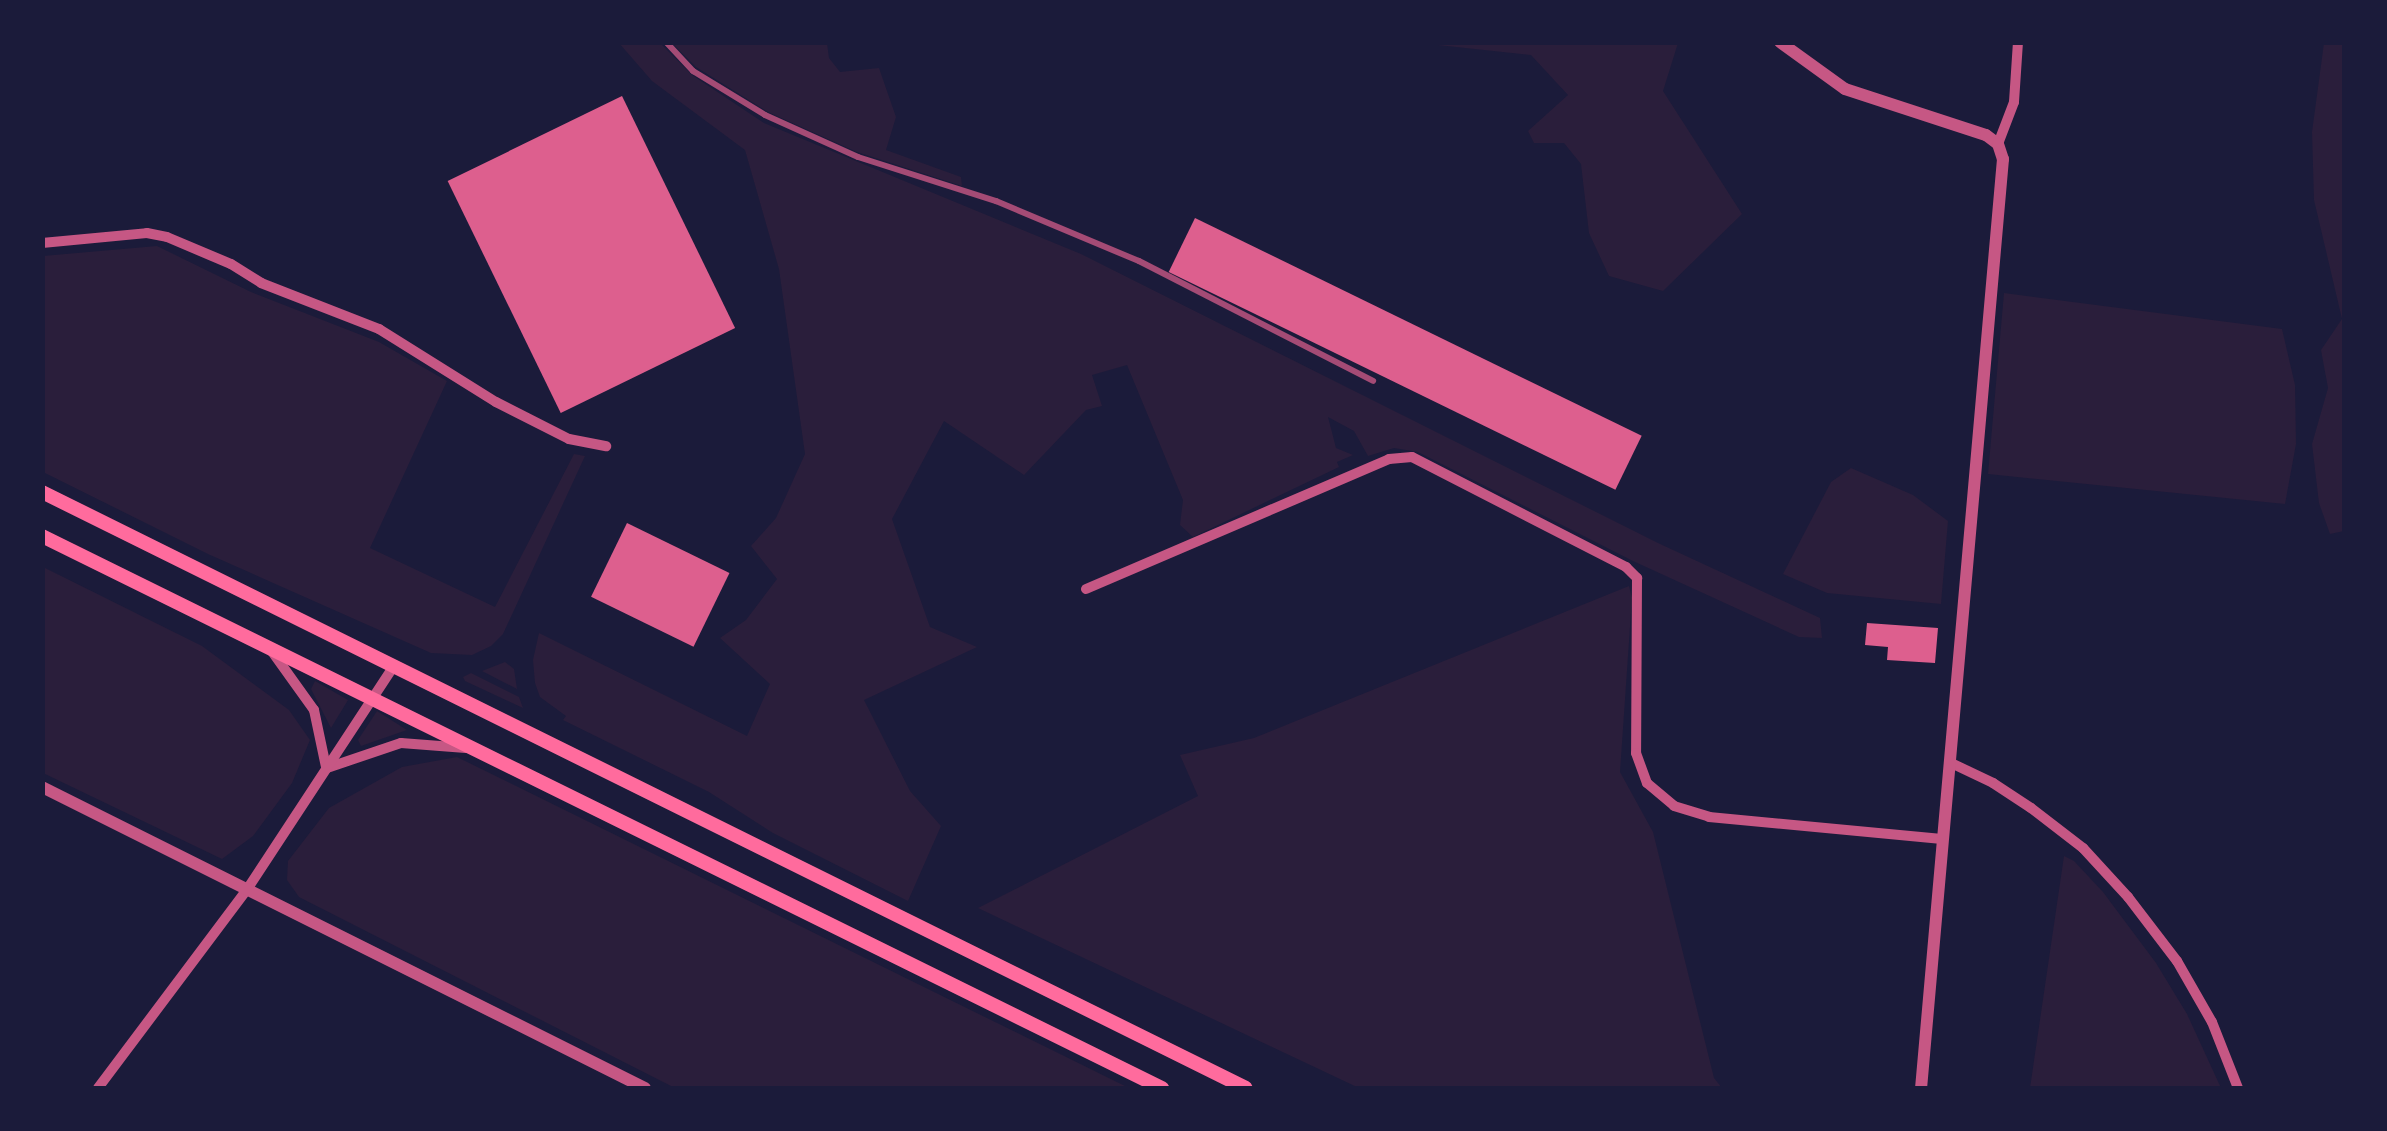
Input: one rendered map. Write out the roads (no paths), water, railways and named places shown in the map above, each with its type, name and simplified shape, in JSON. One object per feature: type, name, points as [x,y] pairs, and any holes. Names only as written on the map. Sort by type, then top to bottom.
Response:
[{"type":"main road","points":[[42,492],[392,669],[1246,1088]]},
{"type":"main road","points":[[42,536],[1162,1088]]},
{"type":"street","points":[[1780,42],[1845,89],[1973,130],[1998,144]]},
{"type":"street","points":[[1921,1088],[2004,180],[1998,144],[2014,102],[2018,42]]},
{"type":"street","points":[[42,243],[147,233],[168,237],[231,264],[261,284],[379,329],[496,402],[569,439],[606,446]]},
{"type":"street","points":[[1086,589],[1389,459],[1412,457],[1626,567],[1637,578],[1636,753],[1648,783],[1674,806],[1709,817],[1942,839]]},
{"type":"street","points":[[271,650],[314,710],[326,768]]},
{"type":"street","points":[[98,1088],[248,888],[392,669]]},
{"type":"street","points":[[326,768],[401,743],[471,748]]},
{"type":"street","points":[[1949,762],[1993,782],[2032,808],[2083,848],[2128,897],[2177,961],[2212,1022],[2238,1088]]},
{"type":"street","points":[[42,787],[645,1088]]},
{"type":"railway","points":[[666,42],[693,71],[765,115],[858,157],[996,201],[1139,261],[1373,381]]}]
